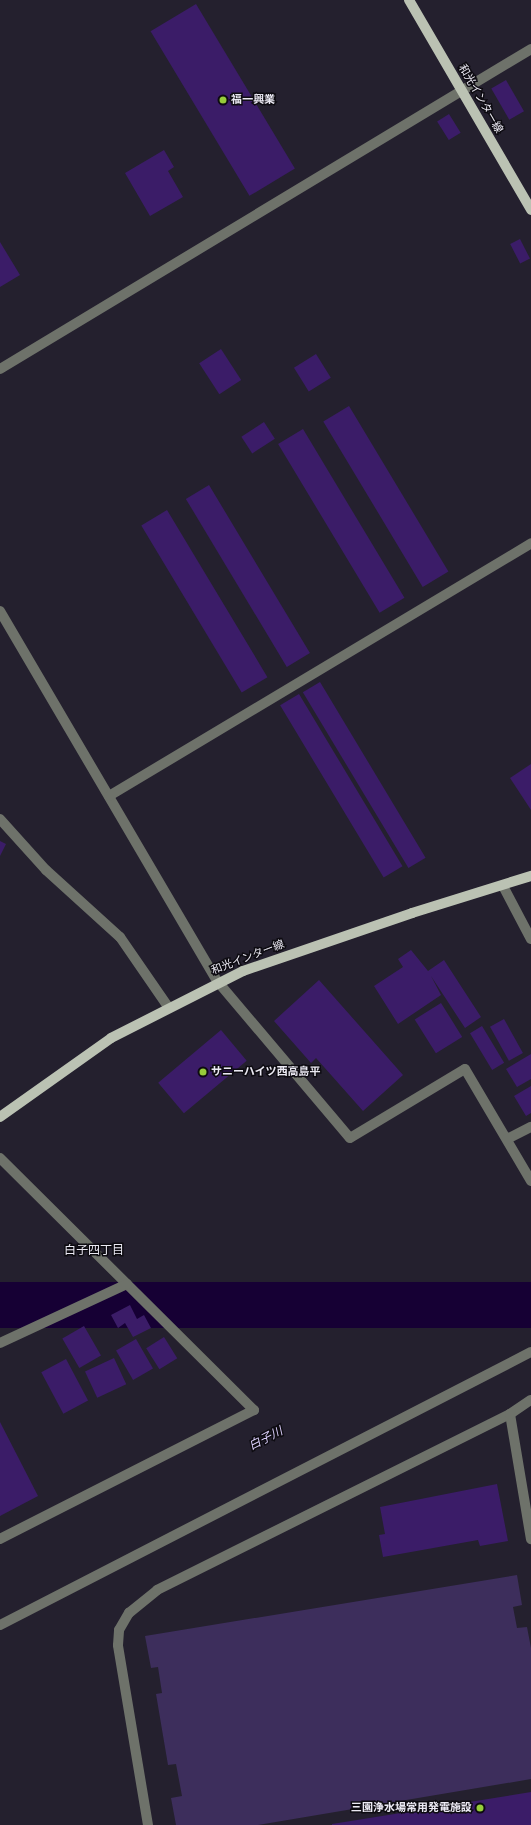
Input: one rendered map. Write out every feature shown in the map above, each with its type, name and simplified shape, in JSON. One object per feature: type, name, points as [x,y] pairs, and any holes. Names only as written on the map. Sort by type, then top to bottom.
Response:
[{"type":"main road","name":"和光インター線","points":[[409,0],[531,210]]},
{"type":"main road","name":"和光インター線","points":[[0,1117],[111,1038],[218,982],[243,971],[405,916],[531,876]]},
{"type":"street","points":[[0,369],[531,49]]},
{"type":"street","points":[[109,796],[531,543]]},
{"type":"street","points":[[0,611],[218,982],[350,1138],[465,1068],[531,1181]]},
{"type":"street","points":[[0,819],[46,870],[120,937],[169,1008]]},
{"type":"street","points":[[503,886],[531,939]]},
{"type":"street","points":[[506,1139],[531,1127]]},
{"type":"street","points":[[0,1158],[254,1410],[0,1539]]},
{"type":"street","points":[[0,1343],[127,1284]]},
{"type":"street","points":[[0,1625],[531,1352]]},
{"type":"street","points":[[148,1825],[118,1645],[119,1630],[129,1613],[157,1590],[510,1414],[531,1400]]},
{"type":"street","points":[[510,1414],[531,1539]]},
{"type":"shaded area","points":[[517,1575],[522,1605],[513,1607],[517,1628],[527,1627],[531,1648],[531,1779],[258,1825],[176,1825],[171,1798],[182,1796],[176,1764],[168,1765],[156,1694],[162,1693],[158,1667],[151,1668],[145,1636]]},
{"type":"water","points":[[0,1282],[531,1282],[531,1328],[0,1328]]},
{"type":"building","name":"福一興業","points":[[196,4],[295,169],[249,196],[151,31]]},
{"type":"building","points":[[506,80],[524,111],[509,120],[491,88]]},
{"type":"building","points":[[449,114],[461,133],[449,140],[437,121]]},
{"type":"building","points":[[164,150],[174,167],[168,171],[183,197],[150,216],[125,173]]},
{"type":"building","points":[[520,239],[530,259],[520,264],[510,244]]},
{"type":"building","points":[[0,242],[20,275],[0,287]]},
{"type":"building","points":[[221,349],[241,380],[219,394],[199,363]]},
{"type":"building","points":[[316,354],[331,378],[309,392],[294,368]]},
{"type":"building","points":[[349,406],[448,571],[423,587],[323,421]]},
{"type":"building","points":[[264,422],[275,439],[252,453],[241,437]]},
{"type":"building","points":[[303,429],[404,598],[380,613],[278,444]]},
{"type":"building","points":[[209,485],[310,653],[287,667],[186,499]]},
{"type":"building","points":[[167,510],[267,677],[242,693],[141,525]]},
{"type":"building","points":[[320,682],[426,858],[408,868],[303,692]]},
{"type":"building","points":[[299,694],[403,866],[384,878],[280,705]]},
{"type":"building","points":[[531,764],[531,810],[510,778]]},
{"type":"building","points":[[0,841],[6,844],[0,856]]},
{"type":"building","points":[[411,950],[428,971],[444,960],[481,1017],[465,1028],[431,976],[441,995],[398,1024],[374,986],[403,967],[398,959]]},
{"type":"building","points":[[319,980],[403,1075],[363,1111],[316,1058],[311,1063],[274,1021]]},
{"type":"building","points":[[441,1003],[462,1037],[436,1053],[415,1019]]},
{"type":"building","points":[[504,1019],[523,1053],[509,1061],[490,1027]]},
{"type":"building","points":[[482,1026],[504,1063],[492,1070],[470,1033]]},
{"type":"building","name":"サニーハイツ西高島平","points":[[221,1030],[247,1061],[184,1113],[158,1083]]},
{"type":"building","points":[[531,1054],[531,1079],[517,1087],[506,1069]]},
{"type":"building","points":[[531,1086],[531,1113],[526,1116],[514,1096]]},
{"type":"building","points":[[130,1305],[137,1319],[144,1315],[151,1328],[133,1337],[125,1323],[118,1328],[111,1315]]},
{"type":"building","points":[[84,1326],[101,1355],[79,1368],[62,1338]]},
{"type":"building","points":[[164,1337],[177,1358],[159,1369],[146,1348]]},
{"type":"building","points":[[136,1339],[153,1368],[133,1380],[116,1350]]},
{"type":"building","points":[[114,1358],[126,1384],[97,1398],[85,1372]]},
{"type":"building","points":[[66,1359],[88,1400],[63,1414],[41,1372]]},
{"type":"building","points":[[0,1422],[38,1496],[0,1516]]},
{"type":"building","points":[[497,1484],[508,1541],[480,1546],[478,1540],[383,1557],[379,1535],[385,1534],[380,1507]]},
{"type":"building","name":"三園浄水場常用発電施設","points":[[531,1792],[531,1825],[332,1825],[332,1824]]},
{"type":"place","name":"福一興業","points":[[223,100]]},
{"type":"place","name":"サニーハイツ西高島平","points":[[203,1072]]},
{"type":"place","name":"三園浄水場常用発電施設","points":[[480,1808]]},
{"type":"district","name":"白子四丁目","points":[[94,1251]]},
{"type":"water label","name":"白子川","points":[[266,1439]]}]
